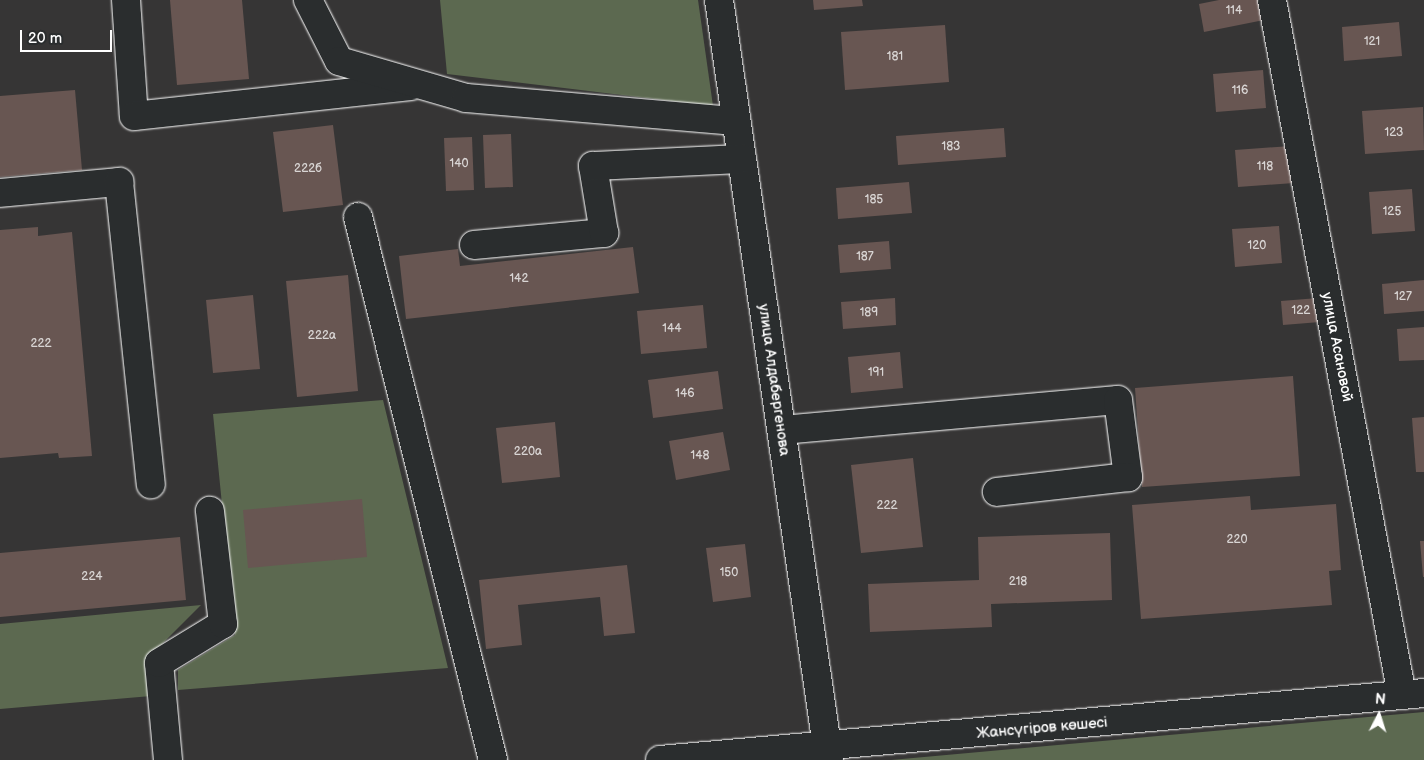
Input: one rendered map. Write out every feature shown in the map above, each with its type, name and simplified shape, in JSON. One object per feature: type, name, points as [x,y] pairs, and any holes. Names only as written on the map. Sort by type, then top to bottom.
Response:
[{"type":"street","points":[[126,0],[134,116],[422,85]]},
{"type":"street","points":[[308,0],[339,60],[466,98],[736,121]]},
{"type":"street","name":"улица Алдабергенова","points":[[719,0],[828,754]]},
{"type":"street","name":"улица Асановой","points":[[1272,0],[1413,694]]},
{"type":"street","points":[[474,245],[604,233],[593,166],[742,158]]},
{"type":"street","points":[[0,193],[119,182],[150,484]]},
{"type":"street","points":[[358,217],[493,760]]},
{"type":"street","points":[[782,430],[1118,400],[1128,477],[997,492]]},
{"type":"street","points":[[168,760],[159,663],[223,624],[210,511]]},
{"type":"street","name":"Жансүгіров көшесі","points":[[660,760],[828,754],[1413,694]]},
{"type":"green space","points":[[440,0],[698,0],[713,106],[447,74]]},
{"type":"green space","points":[[383,400],[448,668],[178,690],[178,670],[235,635],[213,414]]},
{"type":"green space","points":[[201,605],[156,650],[151,696],[0,709],[0,624]]},
{"type":"green space","points":[[1424,712],[1424,760],[891,760]]},
{"type":"building","points":[[170,0],[242,0],[249,79],[177,85]]},
{"type":"building","points":[[813,0],[862,0],[863,6],[814,10]]},
{"type":"building","points":[[1219,0],[1266,0],[1269,19],[1204,32],[1199,4]]},
{"type":"building","points":[[1399,22],[1402,56],[1344,61],[1342,27]]},
{"type":"building","points":[[945,25],[949,82],[845,90],[841,32]]},
{"type":"building","points":[[1263,70],[1266,108],[1216,112],[1213,74]]},
{"type":"building","points":[[75,90],[82,170],[0,177],[0,96]]},
{"type":"building","points":[[1423,107],[1424,150],[1365,154],[1362,111]]},
{"type":"building","points":[[333,125],[343,205],[283,212],[273,132]]},
{"type":"building","points":[[1004,128],[1006,157],[898,165],[896,136]]},
{"type":"building","points":[[511,134],[513,187],[485,188],[483,135]]},
{"type":"building","points":[[472,137],[474,190],[446,191],[444,138]]},
{"type":"building","points":[[1291,146],[1294,183],[1238,187],[1235,150]]},
{"type":"building","points":[[909,182],[912,213],[838,219],[836,188]]},
{"type":"building","points":[[1412,189],[1415,231],[1372,234],[1369,192]]},
{"type":"building","points":[[1279,226],[1282,263],[1235,267],[1232,229]]},
{"type":"building","points":[[38,227],[38,236],[72,232],[92,456],[59,458],[58,453],[0,458],[0,230]]},
{"type":"building","points":[[889,241],[891,269],[840,273],[838,245]]},
{"type":"building","points":[[633,247],[639,293],[406,319],[399,256],[458,249],[460,266]]},
{"type":"building","points":[[348,275],[358,391],[297,397],[286,281]]},
{"type":"building","points":[[1424,280],[1424,311],[1384,314],[1382,284]]},
{"type":"building","points":[[253,295],[260,369],[213,373],[206,300]]},
{"type":"building","points":[[895,298],[896,325],[843,329],[841,302]]},
{"type":"building","points":[[1318,298],[1320,322],[1283,325],[1281,301]]},
{"type":"building","points":[[703,305],[707,348],[641,354],[637,311]]},
{"type":"building","points":[[1424,327],[1424,360],[1399,361],[1397,329]]},
{"type":"building","points":[[900,352],[903,388],[851,393],[848,357]]},
{"type":"building","points":[[718,371],[723,409],[653,418],[648,380]]},
{"type":"building","points":[[1293,376],[1300,476],[1142,487],[1135,388]]},
{"type":"building","points":[[1424,417],[1424,472],[1416,472],[1412,418]]},
{"type":"building","points":[[555,422],[560,477],[502,483],[496,428]]},
{"type":"building","points":[[723,432],[730,470],[676,480],[669,441]]},
{"type":"building","points":[[913,458],[923,547],[861,553],[851,465]]},
{"type":"building","points":[[1250,496],[1251,510],[1336,504],[1341,570],[1329,571],[1332,605],[1141,619],[1132,505]]},
{"type":"building","points":[[362,499],[367,557],[248,568],[243,510]]},
{"type":"building","points":[[1110,533],[1112,600],[991,604],[992,627],[870,632],[868,584],[979,580],[978,537]]},
{"type":"building","points":[[180,537],[186,600],[0,617],[0,553]]},
{"type":"building","points":[[1420,541],[1424,541],[1424,577],[1423,577]]},
{"type":"building","points":[[745,544],[751,597],[713,602],[706,548]]},
{"type":"building","points":[[627,565],[635,633],[604,636],[600,597],[518,605],[522,645],[486,649],[479,580]]}]
